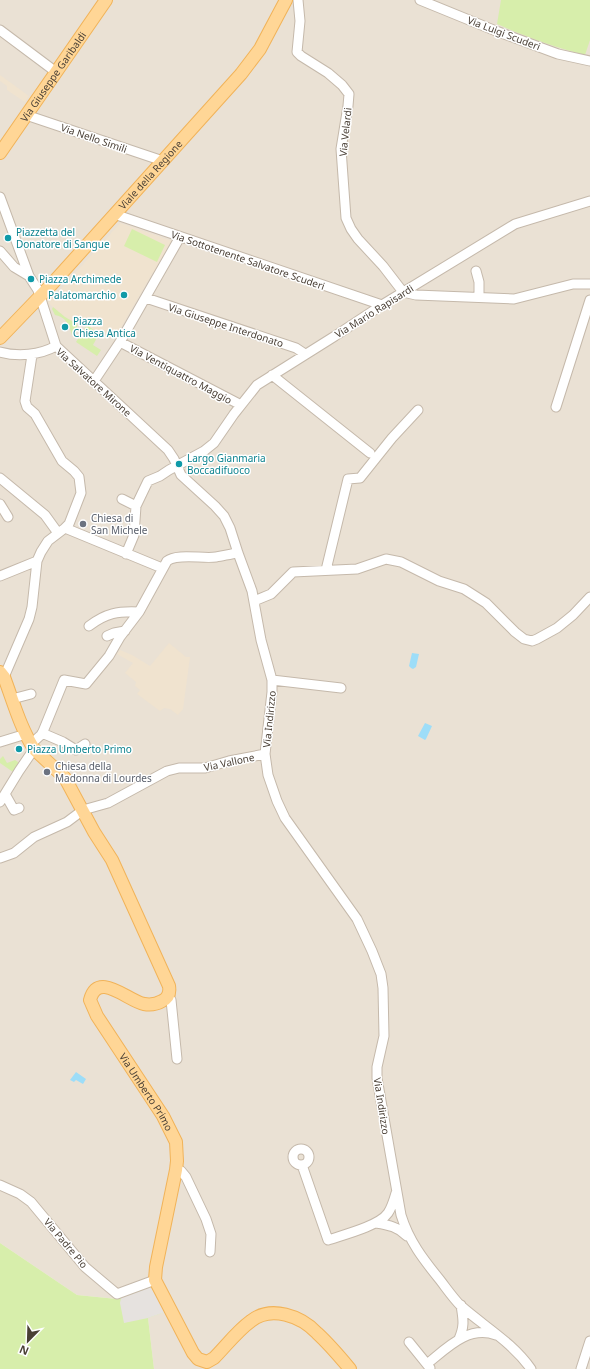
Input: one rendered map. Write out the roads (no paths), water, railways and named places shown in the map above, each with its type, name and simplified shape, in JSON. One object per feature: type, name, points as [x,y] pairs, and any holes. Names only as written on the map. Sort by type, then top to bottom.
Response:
[{"type":"main road","name":"Via Giuseppe Garibaldi","points":[[0,153],[106,0]]},
{"type":"main road","name":"Viale della Regione","points":[[0,338],[40,297],[241,74],[260,49],[286,0]]},
{"type":"main road","points":[[2,674],[30,741],[65,778],[94,832],[112,860],[169,986],[170,992],[168,996]]},
{"type":"main road","name":"Via Umberto Primo","points":[[155,1280],[156,1267],[176,1170],[176,1142],[163,1116],[97,1016],[90,1000],[93,991],[107,987],[143,1004],[161,1002],[168,996]]},
{"type":"main road","points":[[155,1280],[198,1359],[207,1362],[214,1358],[251,1320],[262,1314],[276,1313],[290,1316],[317,1332],[350,1369]]},
{"type":"street","name":"Via Velardi","points":[[298,0],[300,21],[298,52],[301,56],[328,73],[342,85],[349,94],[341,149],[346,218],[350,229],[383,266],[403,292]]},
{"type":"street","name":"Via Luigi Scuderi","points":[[420,0],[558,54],[590,61]]},
{"type":"street","points":[[0,30],[56,72]]},
{"type":"street","name":"Via Nello Simili","points":[[26,115],[163,161]]},
{"type":"street","points":[[0,197],[29,276],[38,290],[56,346]]},
{"type":"street","name":"Via Mario Rapisardi","points":[[136,506],[148,480],[160,476],[204,451],[214,443],[257,385],[382,305],[515,224],[590,200]]},
{"type":"street","name":"Via Sottotenente Salvatore Scuderi","points":[[114,214],[382,305]]},
{"type":"street","points":[[94,381],[120,342],[180,237]]},
{"type":"street","points":[[0,251],[14,267],[29,276]]},
{"type":"street","points":[[476,271],[479,282],[479,297]]},
{"type":"street","points":[[403,292],[416,295],[514,299],[573,284],[590,284]]},
{"type":"street","name":"Via Giuseppe Interdonato","points":[[146,298],[296,348],[305,354]]},
{"type":"street","points":[[556,407],[590,300]]},
{"type":"street","name":"Via Ventiquattro Maggio","points":[[120,342],[241,405]]},
{"type":"street","name":"Via Salvatore Mirone","points":[[0,352],[32,355],[56,346],[168,450],[175,467]]},
{"type":"street","points":[[2,674],[29,619],[32,607],[37,561],[48,541],[69,524],[81,493],[79,477],[62,461],[35,414],[27,407],[25,401],[32,355]]},
{"type":"street","points":[[272,375],[370,453]]},
{"type":"street","points":[[326,570],[348,479],[360,478],[392,438],[418,410]]},
{"type":"street","name":"Via Indirizzo","points":[[175,467],[224,516],[230,528],[252,591],[261,640],[272,680],[265,754],[268,775],[273,793],[280,810],[289,824],[357,919],[370,945],[381,974],[383,988],[384,1036],[377,1067],[377,1078],[401,1215],[418,1253],[461,1305],[519,1354],[531,1369]]},
{"type":"street","points":[[0,478],[62,530],[162,568]]},
{"type":"street","points":[[122,499],[136,506],[134,535],[126,554]]},
{"type":"street","points":[[0,504],[8,517]]},
{"type":"street","points":[[0,742],[30,741],[42,733],[64,680],[86,684],[109,656],[139,612],[162,568],[170,559],[215,558],[238,552]]},
{"type":"street","points":[[254,601],[271,594],[293,572],[356,569],[386,559],[401,562],[439,581],[464,589],[486,603],[524,639],[532,641],[557,628],[573,615],[590,597]]},
{"type":"street","points":[[0,576],[37,561]]},
{"type":"street","points":[[89,626],[106,615],[125,611],[139,612]]},
{"type":"street","points":[[107,636],[125,631]]},
{"type":"street","name":"Via Indirizzo","points":[[272,680],[340,688]]},
{"type":"street","points":[[12,699],[31,694]]},
{"type":"street","points":[[42,733],[63,742],[76,750],[85,744]]},
{"type":"street","points":[[19,808],[14,810],[3,798],[19,771],[30,741]]},
{"type":"street","name":"Via Vallone","points":[[0,858],[14,853],[34,838],[67,822],[83,810],[108,802],[167,771],[179,768],[205,768],[229,761],[265,754]]},
{"type":"street","points":[[168,996],[171,1000],[177,1058]]},
{"type":"street","points":[[302,1165],[328,1240],[376,1223],[385,1217],[389,1212],[396,1191]]},
{"type":"street","points":[[176,1170],[181,1172],[186,1177],[206,1219],[211,1234],[210,1252]]},
{"type":"street","name":"Via Padre Pio","points":[[0,1185],[20,1194],[31,1202],[85,1267],[118,1294],[155,1280]]},
{"type":"street","points":[[376,1223],[393,1226],[411,1240]]},
{"type":"street","points":[[459,1339],[464,1323],[461,1305]]},
{"type":"street","points":[[409,1342],[429,1367],[459,1339],[475,1333],[490,1333],[499,1336]]},
{"type":"street","points":[[581,1369],[590,1341]]},
{"type":"water","points":[[412,653],[419,654],[416,667],[413,669],[409,666]]},
{"type":"water","points":[[425,723],[432,726],[425,740],[418,736]]},
{"type":"water","points":[[76,1072],[86,1079],[83,1084],[76,1080],[74,1082],[70,1080]]},
{"type":"place","name":"Piazzetta del Donatore di Sangue","points":[[8,238]]},
{"type":"place","name":"Piazza Archimede","points":[[31,279]]},
{"type":"place","name":"Palatomarchio","points":[[124,295]]},
{"type":"place","name":"Piazza Chiesa Antica","points":[[65,327]]},
{"type":"place","name":"Largo Gianmaria Boccadifuoco","points":[[179,464]]},
{"type":"place","name":"Chiesa di San Michele","points":[[83,524]]},
{"type":"place","name":"Piazza Umberto Primo","points":[[19,749]]},
{"type":"place","name":"Chiesa della Madonna di Lourdes","points":[[47,772]]}]
